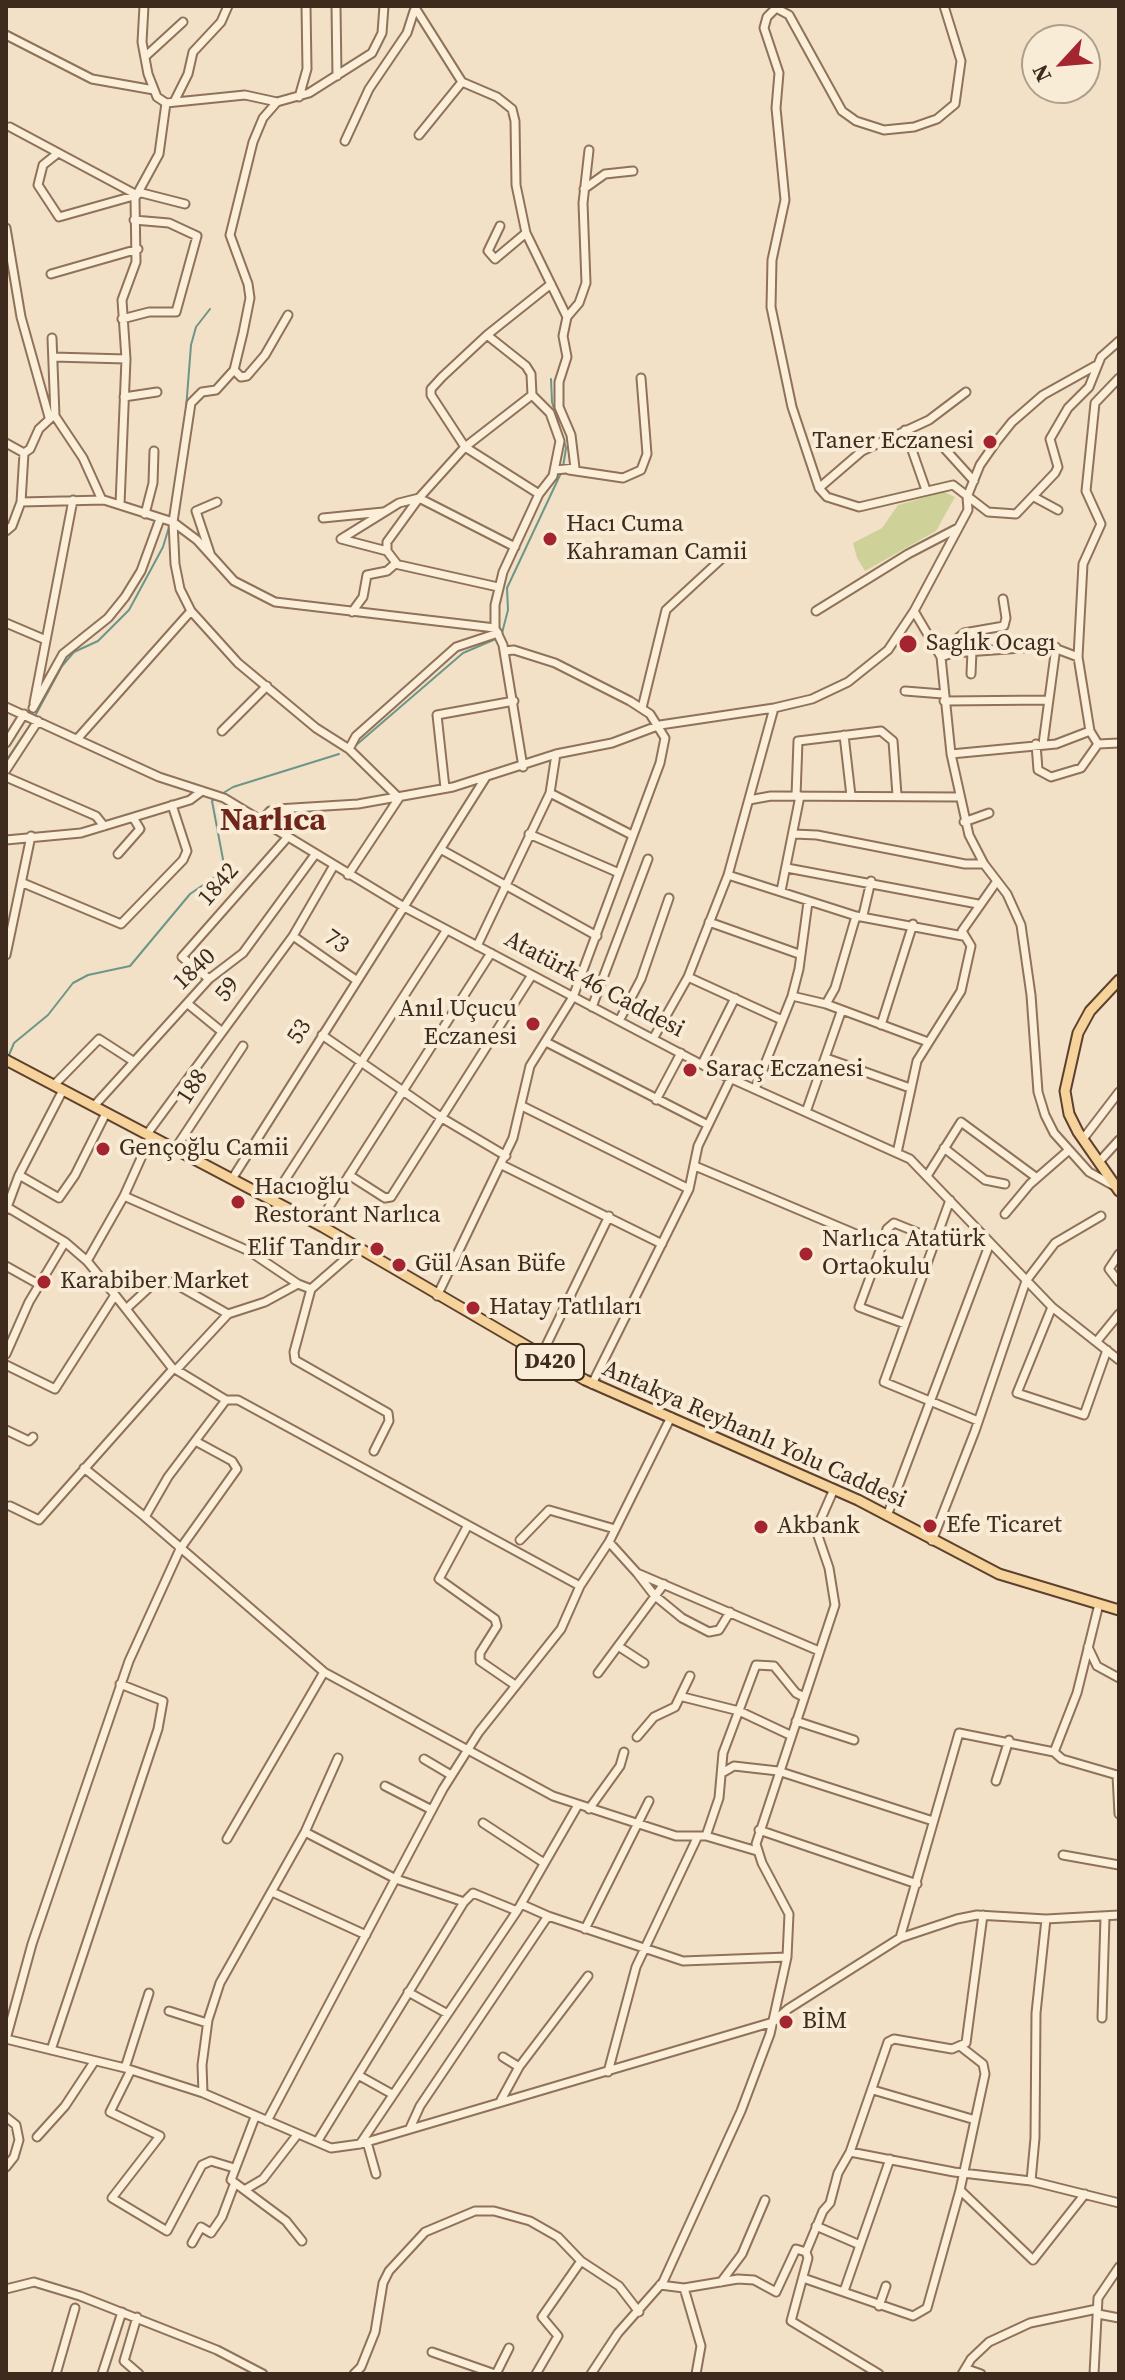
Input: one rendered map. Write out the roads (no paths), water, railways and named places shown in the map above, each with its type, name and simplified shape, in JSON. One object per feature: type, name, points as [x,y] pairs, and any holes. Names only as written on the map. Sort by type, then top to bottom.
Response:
[{"type":"main road","points":[[1118,1189],[1069,1114],[1066,1075],[1078,1033],[1090,1011],[1119,980]]},
{"type":"main road","name":"Antakya Reyhanlı Yolu Caddesi","points":[[6,1060],[318,1224],[592,1384],[834,1489],[1007,1577],[1119,1610]]},
{"type":"street","points":[[144,6],[142,42],[154,90],[166,103]]},
{"type":"street","points":[[141,17],[150,6]]},
{"type":"street","points":[[175,100],[188,74],[193,52],[221,22],[228,6]]},
{"type":"street","points":[[299,97],[307,69],[306,6]]},
{"type":"street","points":[[336,6],[337,76]]},
{"type":"street","points":[[166,103],[245,95],[277,102],[299,97],[363,61],[378,46],[384,6]]},
{"type":"street","points":[[944,6],[961,61],[955,104],[937,119],[914,127],[884,130],[856,121],[842,111],[789,15],[776,7],[767,17],[764,28],[779,73],[776,108],[785,200],[772,260],[771,307],[792,407],[819,488],[827,497],[859,507],[953,485],[988,512],[1009,516],[1016,514],[1058,467],[1050,439],[1061,418],[1089,387],[1095,366]]},
{"type":"street","points":[[414,7],[462,82],[497,97],[512,109],[516,185],[526,233],[567,317]]},
{"type":"street","points":[[345,141],[369,89],[407,33],[414,7]]},
{"type":"street","points":[[147,55],[183,22]]},
{"type":"street","points":[[6,35],[92,79],[154,90]]},
{"type":"street","points":[[419,135],[462,82]]},
{"type":"street","points":[[277,102],[257,129],[230,235],[250,298],[234,370],[216,390],[202,392],[191,403],[173,522],[175,564],[180,589],[191,611],[238,663],[316,728],[349,749],[399,798]]},
{"type":"street","points":[[120,504],[126,359],[122,300],[138,249],[134,220],[137,193],[159,154],[166,103]]},
{"type":"street","points":[[10,127],[137,193],[185,204]]},
{"type":"street","points":[[559,470],[575,468],[571,435],[559,407],[559,382],[567,357],[563,336],[567,317],[579,303],[586,283],[584,189],[589,150]]},
{"type":"street","points":[[58,153],[43,165],[38,185],[59,217],[137,193]]},
{"type":"street","points":[[584,189],[605,174],[633,171]]},
{"type":"street","points":[[122,319],[149,312],[176,312],[197,236],[169,223],[134,220]]},
{"type":"street","points":[[500,226],[488,251],[495,259],[526,233]]},
{"type":"street","points":[[6,228],[21,317],[52,416],[83,458],[102,500]]},
{"type":"street","points":[[51,274],[138,249]]},
{"type":"street","points":[[539,494],[465,447],[430,392],[487,335],[551,284]]},
{"type":"street","points":[[234,370],[241,377],[247,376],[265,355],[288,315]]},
{"type":"street","points":[[487,335],[526,366],[531,374],[532,395],[550,413],[560,441],[559,470],[539,494],[498,587],[498,633],[514,701],[523,767]]},
{"type":"street","points":[[6,531],[12,526],[21,502],[24,453],[52,416],[52,338]]},
{"type":"street","points":[[260,822],[270,811],[277,809],[399,798],[523,767],[556,754],[612,743],[660,725],[774,708],[812,699],[862,674],[888,650],[914,611],[968,510],[967,497],[980,465],[1012,422],[1043,395],[1095,366],[1119,341]]},
{"type":"street","points":[[53,357],[126,359]]},
{"type":"street","points":[[559,470],[623,478],[641,470],[647,454],[641,378]]},
{"type":"street","points":[[1095,403],[1119,378]]},
{"type":"street","points":[[1089,387],[1095,403],[1086,491],[1101,524],[1083,564],[1078,657],[1090,731],[1098,744]]},
{"type":"street","points":[[124,397],[157,392]]},
{"type":"street","points":[[819,488],[862,451],[929,420],[966,392]]},
{"type":"street","points":[[498,587],[397,564],[387,551],[387,542],[419,498],[465,447],[532,395]]},
{"type":"street","points":[[905,430],[926,490]]},
{"type":"street","points":[[6,443],[24,453]]},
{"type":"street","points":[[945,449],[974,481]]},
{"type":"street","points":[[145,514],[153,483],[154,451]]},
{"type":"street","points":[[1034,497],[1058,510]]},
{"type":"street","points":[[387,551],[341,539],[385,512],[419,498],[515,547]]},
{"type":"street","points":[[6,743],[31,716],[73,500]]},
{"type":"street","points":[[21,502],[102,500],[173,522],[211,555],[234,581],[275,602],[498,633]]},
{"type":"street","points":[[211,555],[207,534],[196,511],[217,502]]},
{"type":"street","points":[[323,518],[385,512]]},
{"type":"street","points":[[6,770],[63,654],[108,618],[125,597],[141,571],[160,519]]},
{"type":"street","points":[[816,611],[908,554],[958,528]]},
{"type":"street","points":[[642,708],[666,610],[731,550]]},
{"type":"street","points":[[352,612],[363,597],[367,575],[387,571],[397,564]]},
{"type":"street","points":[[952,653],[958,638],[964,633],[1004,626],[1003,599]]},
{"type":"street","points":[[78,738],[191,611]]},
{"type":"street","points":[[914,611],[941,657],[951,754],[964,822],[984,864],[1021,925],[1041,1104],[1048,1123],[1069,1150],[1101,1182],[1118,1189]]},
{"type":"street","points":[[6,623],[46,640]]},
{"type":"street","points":[[349,749],[356,736],[456,647],[498,633]]},
{"type":"street","points":[[941,657],[972,651],[1056,647],[1078,657]]},
{"type":"street","points":[[1056,647],[1039,744],[1038,770],[1051,777],[1081,768],[1098,744]]},
{"type":"street","points":[[437,1296],[506,1156],[522,1106],[530,1066],[573,997],[660,763],[665,738],[660,725],[642,708],[555,663],[514,650],[504,651]]},
{"type":"street","points":[[971,674],[972,651]]},
{"type":"street","points":[[222,731],[267,686]]},
{"type":"street","points":[[905,691],[944,697],[1048,700]]},
{"type":"street","points":[[445,788],[437,715],[514,701]]},
{"type":"street","name":"Atatürk 46 Caddesi","points":[[6,707],[159,777],[218,796],[314,856],[446,931],[702,1064],[910,1159],[1052,1307],[1119,1360]]},
{"type":"street","points":[[653,1039],[688,977],[728,875],[774,708]]},
{"type":"street","points":[[781,891],[794,834],[798,741],[881,731],[890,735],[897,795]]},
{"type":"street","points":[[951,754],[1065,742],[1090,731]]},
{"type":"street","points":[[844,735],[851,796]]},
{"type":"street","points":[[1098,744],[1119,743]]},
{"type":"street","points":[[477,946],[550,793],[556,754]]},
{"type":"street","points":[[6,777],[96,816],[104,826]]},
{"type":"street","name":"53","points":[[232,1179],[486,777]]},
{"type":"street","points":[[6,840],[81,833],[134,819],[202,791]]},
{"type":"street","points":[[550,793],[632,835]]},
{"type":"street","points":[[749,800],[798,796],[959,797]]},
{"type":"street","points":[[348,875],[399,798]]},
{"type":"street","points":[[23,883],[121,924],[183,860],[187,851],[172,805]]},
{"type":"street","points":[[964,822],[989,813]]},
{"type":"street","points":[[118,854],[140,829],[134,819]]},
{"type":"street","points":[[529,834],[619,873]]},
{"type":"street","points":[[794,834],[817,835],[965,864],[984,864]]},
{"type":"street","points":[[6,955],[31,836]]},
{"type":"street","name":"1842","points":[[209,979],[182,957],[286,839]]},
{"type":"street","points":[[442,850],[597,936]]},
{"type":"street","name":"1840","points":[[94,1106],[209,979],[243,953],[314,856]]},
{"type":"street","points":[[592,1007],[648,859]]},
{"type":"street","name":"59","points":[[87,1261],[124,1196],[149,1135],[221,1031],[293,936],[333,867]]},
{"type":"street","points":[[787,868],[871,881],[978,904]]},
{"type":"street","points":[[728,875],[859,916],[963,936]]},
{"type":"street","points":[[826,1004],[835,988],[871,881]]},
{"type":"street","points":[[897,1153],[910,1088],[928,1042],[961,991],[971,946],[962,931],[997,881]]},
{"type":"street","points":[[619,1021],[641,979],[669,898]]},
{"type":"street","points":[[755,1089],[792,996],[808,902]]},
{"type":"street","points":[[709,922],[799,954]]},
{"type":"street","points":[[881,1025],[913,924]]},
{"type":"street","points":[[272,1200],[446,931]]},
{"type":"street","name":"73","points":[[293,936],[356,980]]},
{"type":"street","points":[[318,1224],[491,953]]},
{"type":"street","points":[[349,1175],[385,1198],[391,1197],[532,975]]},
{"type":"street","points":[[688,977],[782,1020]]},
{"type":"street","points":[[792,996],[826,1004],[928,1042]]},
{"type":"street","points":[[702,1064],[735,998]]},
{"type":"street","points":[[188,1004],[221,1031]]},
{"type":"street","points":[[806,1112],[841,1012]]},
{"type":"street","points":[[322,1035],[442,1118],[506,1156]]},
{"type":"street","points":[[133,1061],[99,1039],[59,1088],[7,1209],[65,1242],[87,1261],[175,1369],[226,1400],[238,1400],[268,1415],[580,1586]]},
{"type":"street","points":[[546,1042],[708,1125]]},
{"type":"street","name":"188","points":[[175,1149],[243,1046]]},
{"type":"street","points":[[656,1100],[681,1053]]},
{"type":"street","points":[[826,1058],[910,1088]]},
{"type":"street","points":[[592,1384],[689,1189],[694,1157],[731,1078]]},
{"type":"street","points":[[1083,1139],[1119,1092]]},
{"type":"street","points":[[522,1106],[689,1189]]},
{"type":"street","points":[[19,1175],[59,1198],[75,1175],[106,1113]]},
{"type":"street","points":[[927,1176],[961,1122],[1037,1178]]},
{"type":"street","points":[[1099,1162],[1119,1140]]},
{"type":"street","points":[[944,1148],[985,1180],[1005,1184]]},
{"type":"street","points":[[1005,1214],[1037,1178],[1069,1150]]},
{"type":"street","points":[[502,1165],[662,1244]]},
{"type":"street","points":[[695,1166],[882,1245]]},
{"type":"street","points":[[124,1196],[208,1230],[311,1289]]},
{"type":"street","points":[[950,1200],[884,1382],[978,1421]]},
{"type":"street","points":[[541,1356],[609,1216]]},
{"type":"street","points":[[932,1541],[978,1421],[1026,1281],[1055,1243],[1101,1216]]},
{"type":"street","points":[[905,1324],[859,1307],[887,1229],[894,1223],[936,1240]]},
{"type":"street","points":[[6,1354],[65,1242]]},
{"type":"street","points":[[887,1516],[990,1243]]},
{"type":"street","points":[[358,1248],[311,1289],[294,1352],[295,1360],[388,1413],[389,1421],[374,1451]]},
{"type":"street","points":[[1119,1254],[1109,1269],[1119,1282]]},
{"type":"street","points":[[6,1266],[40,1285]]},
{"type":"street","points":[[126,1309],[152,1285],[172,1282],[228,1314]]},
{"type":"street","points":[[10,1506],[39,1520],[228,1314],[265,1302],[298,1284]]},
{"type":"street","points":[[6,1365],[55,1389],[115,1295]]},
{"type":"street","points":[[1052,1307],[1017,1393],[1084,1415],[1107,1350]]},
{"type":"street","points":[[1097,1341],[1119,1314]]},
{"type":"street","points":[[145,1517],[168,1477],[226,1400]]},
{"type":"street","points":[[267,2121],[451,1775],[515,1685],[561,1629],[580,1586],[609,1542],[671,1417]]},
{"type":"street","points":[[6,1430],[29,1441],[33,1437]]},
{"type":"street","points":[[197,1442],[232,1461],[237,1469],[180,1549],[120,1684],[32,1944],[6,2039],[128,2069],[203,2093],[331,2148],[364,2143],[773,2022],[900,1938],[957,1919],[983,1915],[1046,1919],[1119,1915]]},
{"type":"street","points":[[84,1468],[324,1672],[371,1700],[469,1748],[529,1785],[578,1805],[676,1836],[702,1837],[757,1851]]},
{"type":"street","points":[[591,2374],[618,2333],[660,2285],[741,2111],[778,2005],[787,1957],[789,1914],[757,1851],[759,1830],[835,1605],[829,1568],[816,1530],[834,1489]]},
{"type":"street","points":[[520,1540],[549,1510],[615,1529]]},
{"type":"street","points":[[468,1525],[439,1579],[495,1619],[497,1626],[480,1653],[480,1661],[515,1685]]},
{"type":"street","points":[[609,1542],[654,1595],[682,1618],[709,1632],[719,1630],[730,1612]]},
{"type":"street","points":[[637,1573],[819,1651]]},
{"type":"street","points":[[598,1673],[664,1584]]},
{"type":"street","points":[[1054,1752],[1077,1693],[1099,1604]]},
{"type":"street","points":[[618,1646],[644,1663]]},
{"type":"street","points":[[1088,1647],[1097,1666],[1119,1678]]},
{"type":"street","points":[[608,2072],[636,1967],[714,1819],[723,1753],[758,1663],[774,1666],[796,1693],[804,1697]]},
{"type":"street","points":[[227,1839],[324,1672]]},
{"type":"street","points":[[637,1737],[654,1717],[675,1707],[683,1697],[690,1676]]},
{"type":"street","points":[[51,2050],[115,1866],[158,1729],[163,1701],[120,1684]]},
{"type":"street","points":[[683,1697],[739,1711],[790,1735]]},
{"type":"street","points":[[796,1721],[854,1740]]},
{"type":"street","points":[[900,1938],[959,1733],[1009,1740],[1118,1775],[1119,1814]]},
{"type":"street","points":[[996,1781],[1009,1740]]},
{"type":"street","points":[[589,1809],[620,1766],[624,1752]]},
{"type":"street","points":[[203,2093],[202,2065],[207,2023],[220,1983],[305,1832],[338,1758]]},
{"type":"street","points":[[424,1759],[451,1775]]},
{"type":"street","points":[[721,1773],[734,1766],[778,1771],[933,1821]]},
{"type":"street","points":[[385,1786],[432,1810]]},
{"type":"street","points":[[585,1929],[649,1801]]},
{"type":"street","points":[[364,2143],[392,2094],[519,1907],[578,1805]]},
{"type":"street","points":[[483,1823],[544,1863]]},
{"type":"street","points":[[759,1830],[917,1884]]},
{"type":"street","points":[[305,1832],[396,1879],[464,1902]]},
{"type":"street","points":[[1063,1855],[1119,1865]]},
{"type":"street","points":[[272,1892],[366,1935]]},
{"type":"street","points":[[317,2142],[464,1902],[473,1893],[683,1961],[787,1957]]},
{"type":"street","points":[[879,2374],[791,2321],[803,2278],[806,2252],[816,2226],[830,2203],[838,2173],[850,2152],[888,2042],[894,2039],[952,2049],[966,2043],[983,1915]]},
{"type":"street","points":[[410,2128],[420,2106],[548,1916]]},
{"type":"street","points":[[1102,2018],[1105,1917]]},
{"type":"street","points":[[1031,2181],[1035,2138],[1036,2013],[1046,1919]]},
{"type":"street","points":[[501,2100],[519,2067],[588,1976]]},
{"type":"street","points":[[408,1992],[446,2013]]},
{"type":"street","points":[[149,1993],[128,2069],[110,2112],[160,2136],[112,2198],[167,2231],[202,2165],[211,2161],[234,2168]]},
{"type":"street","points":[[778,2005],[783,2013]]},
{"type":"street","points":[[169,2011],[207,2023]]},
{"type":"street","points":[[803,2278],[913,2316],[927,2308],[960,2190],[972,2119],[985,2074],[983,2064],[960,2046]]},
{"type":"street","points":[[503,2057],[519,2067]]},
{"type":"street","points":[[37,2137],[65,2106],[94,2062]]},
{"type":"street","points":[[358,2075],[392,2094]]},
{"type":"street","points":[[873,2090],[972,2119]]},
{"type":"street","points":[[6,2117],[16,2125],[19,2140],[14,2157],[6,2167]]},
{"type":"street","points":[[255,2117],[231,2180],[286,2221],[302,2241]]},
{"type":"street","points":[[246,2189],[263,2179],[297,2135]]},
{"type":"street","points":[[364,2143],[376,2174]]},
{"type":"street","points":[[850,2152],[1031,2181],[1119,2203]]},
{"type":"street","points":[[844,2291],[890,2159]]},
{"type":"street","points":[[192,2243],[201,2227],[211,2233],[222,2217],[234,2185]]},
{"type":"street","points":[[960,2190],[1033,2260],[1085,2194]]},
{"type":"street","points":[[720,2284],[742,2254],[765,2200]]},
{"type":"street","points":[[354,2374],[361,2367],[375,2332],[383,2283],[412,2244],[432,2227],[462,2214],[494,2211],[530,2221],[558,2237],[581,2261],[619,2286],[639,2312]]},
{"type":"street","points":[[816,2226],[860,2245]]},
{"type":"street","points":[[660,2285],[684,2288],[720,2284],[731,2279],[754,2280],[776,2292],[796,2249],[806,2252]]},
{"type":"street","points":[[536,2374],[558,2336],[542,2317],[581,2261]]},
{"type":"street","points":[[1094,2374],[1100,2292],[1119,2267]]},
{"type":"street","points":[[6,2289],[34,2282],[137,2317],[217,2350],[263,2374]]},
{"type":"street","points":[[879,2306],[886,2286]]},
{"type":"street","points":[[684,2288],[701,2346],[696,2374]]},
{"type":"street","points":[[56,2374],[75,2308]]},
{"type":"street","points":[[102,2374],[122,2312]]},
{"type":"street","points":[[981,2374],[964,2372],[971,2359],[989,2342],[1030,2323],[1097,2312],[1119,2318]]},
{"type":"street","points":[[137,2317],[124,2361],[139,2374]]},
{"type":"street","points":[[432,2352],[496,2374],[509,2348]]},
{"type":"waterway","points":[[185,422],[191,345],[196,327],[210,309]]},
{"type":"waterway","points":[[551,379],[552,402],[566,448],[563,467]]},
{"type":"waterway","points":[[502,633],[508,610],[507,588],[561,473]]},
{"type":"waterway","points":[[35,716],[62,666],[74,652],[98,641],[129,610],[163,547],[169,527]]},
{"type":"waterway","points":[[355,746],[463,653],[498,638]]},
{"type":"waterway","points":[[6,761],[32,722]]},
{"type":"waterway","points":[[220,795],[233,787],[339,754]]},
{"type":"waterway","points":[[9,1055],[14,1043],[48,1015],[73,983],[88,975],[130,966],[190,894],[225,870],[212,801],[215,799]]},
{"type":"place","name":"Taner Eczanesi","points":[[990,442]]},
{"type":"place","name":"Hacı Cuma Kahraman Camii","points":[[550,539]]},
{"type":"place","name":"Saglık Ocagı","points":[[908,644]]},
{"type":"place","name":"Anıl Uçucu Eczanesi","points":[[533,1024]]},
{"type":"place","name":"Saraç Eczanesi","points":[[690,1070]]},
{"type":"place","name":"Gençoğlu Camii","points":[[103,1149]]},
{"type":"place","name":"Hacıoğlu Restorant Narlıca","points":[[238,1202]]},
{"type":"place","name":"Elif Tandır","points":[[377,1249]]},
{"type":"place","name":"Narlıca Atatürk Ortaokulu","points":[[806,1254]]},
{"type":"place","name":"Gül Asan Büfe","points":[[399,1265]]},
{"type":"place","name":"Karabiber Market","points":[[44,1282]]},
{"type":"place","name":"Hatay Tatlıları","points":[[473,1308]]},
{"type":"place","name":"Efe Ticaret","points":[[930,1526]]},
{"type":"place","name":"Akbank","points":[[761,1527]]},
{"type":"place","name":"BİM","points":[[786,2022]]},
{"type":"district","name":"Narlıca","points":[[273,822]]}]
